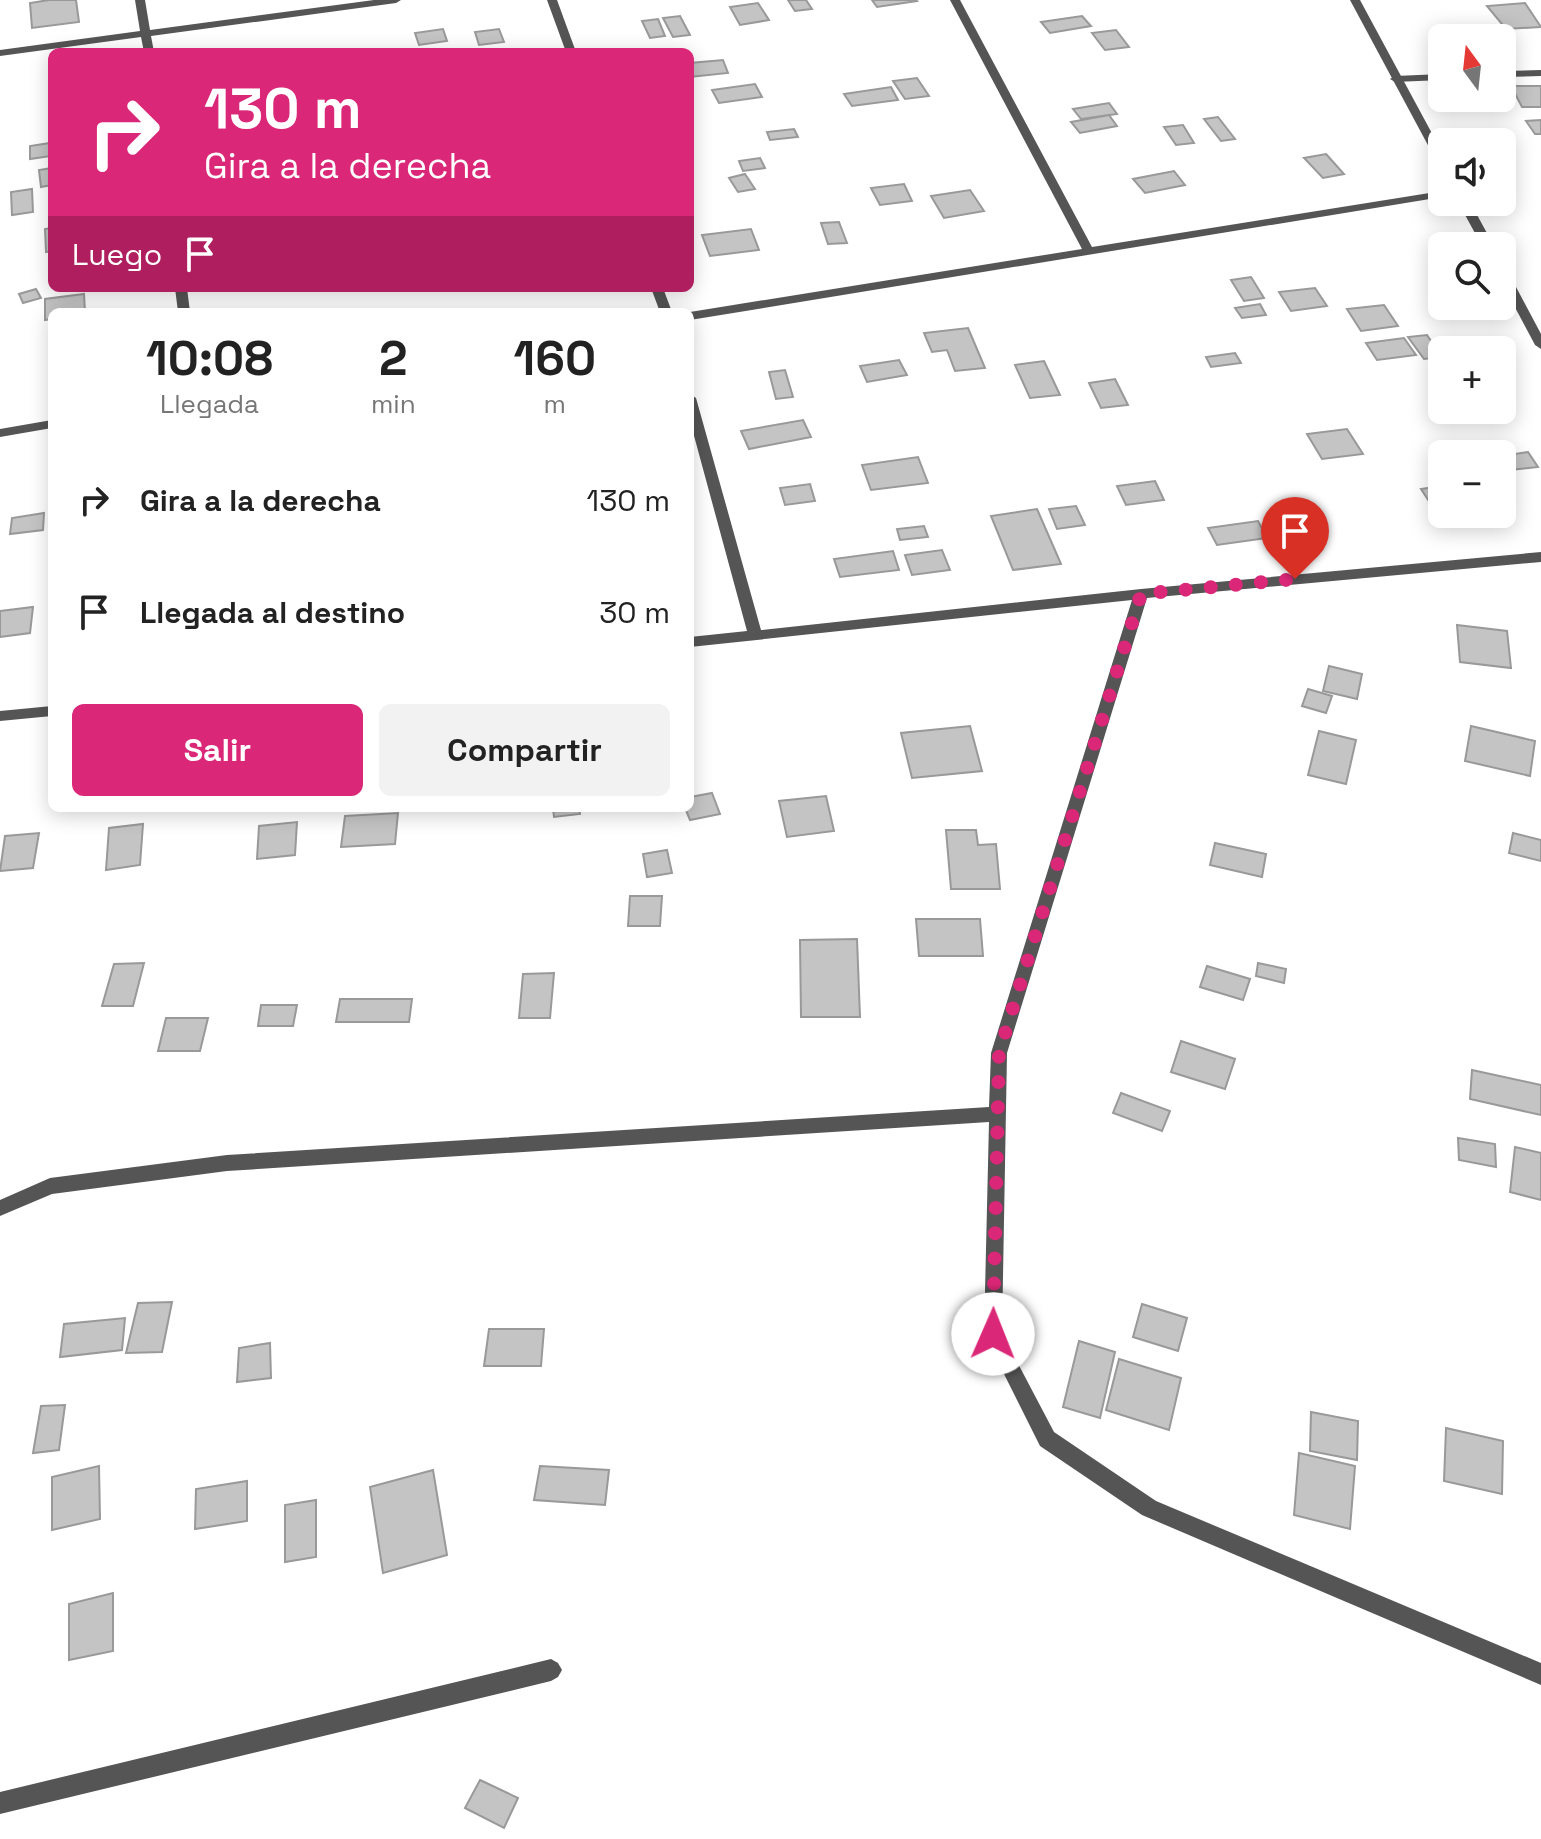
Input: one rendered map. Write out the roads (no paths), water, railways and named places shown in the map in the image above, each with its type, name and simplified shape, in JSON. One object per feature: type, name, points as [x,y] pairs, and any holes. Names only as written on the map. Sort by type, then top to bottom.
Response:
[{"type":"street","points":[[140,0],[148,48]]},
{"type":"street","points":[[0,53],[396,0]]},
{"type":"street","points":[[552,0],[570,48]]},
{"type":"street","points":[[955,0],[1088,250]]},
{"type":"street","points":[[1355,0],[1428,137]]},
{"type":"street","points":[[1516,74],[1541,73]]},
{"type":"street","points":[[1395,79],[1428,78]]},
{"type":"street","points":[[694,315],[1428,196]]},
{"type":"street","points":[[1516,298],[1541,345]]},
{"type":"street","points":[[694,413],[755,635]]},
{"type":"street","points":[[0,433],[48,425]]},
{"type":"street","points":[[694,642],[1141,594],[1541,557]]},
{"type":"street","points":[[1141,594],[999,1053],[993,1334],[1047,1439],[1149,1508],[1541,1674]]},
{"type":"street","points":[[0,716],[48,711]]},
{"type":"street","points":[[0,1208],[50,1186],[227,1163],[998,1114]]},
{"type":"street","points":[[0,1803],[551,1670]]}]
